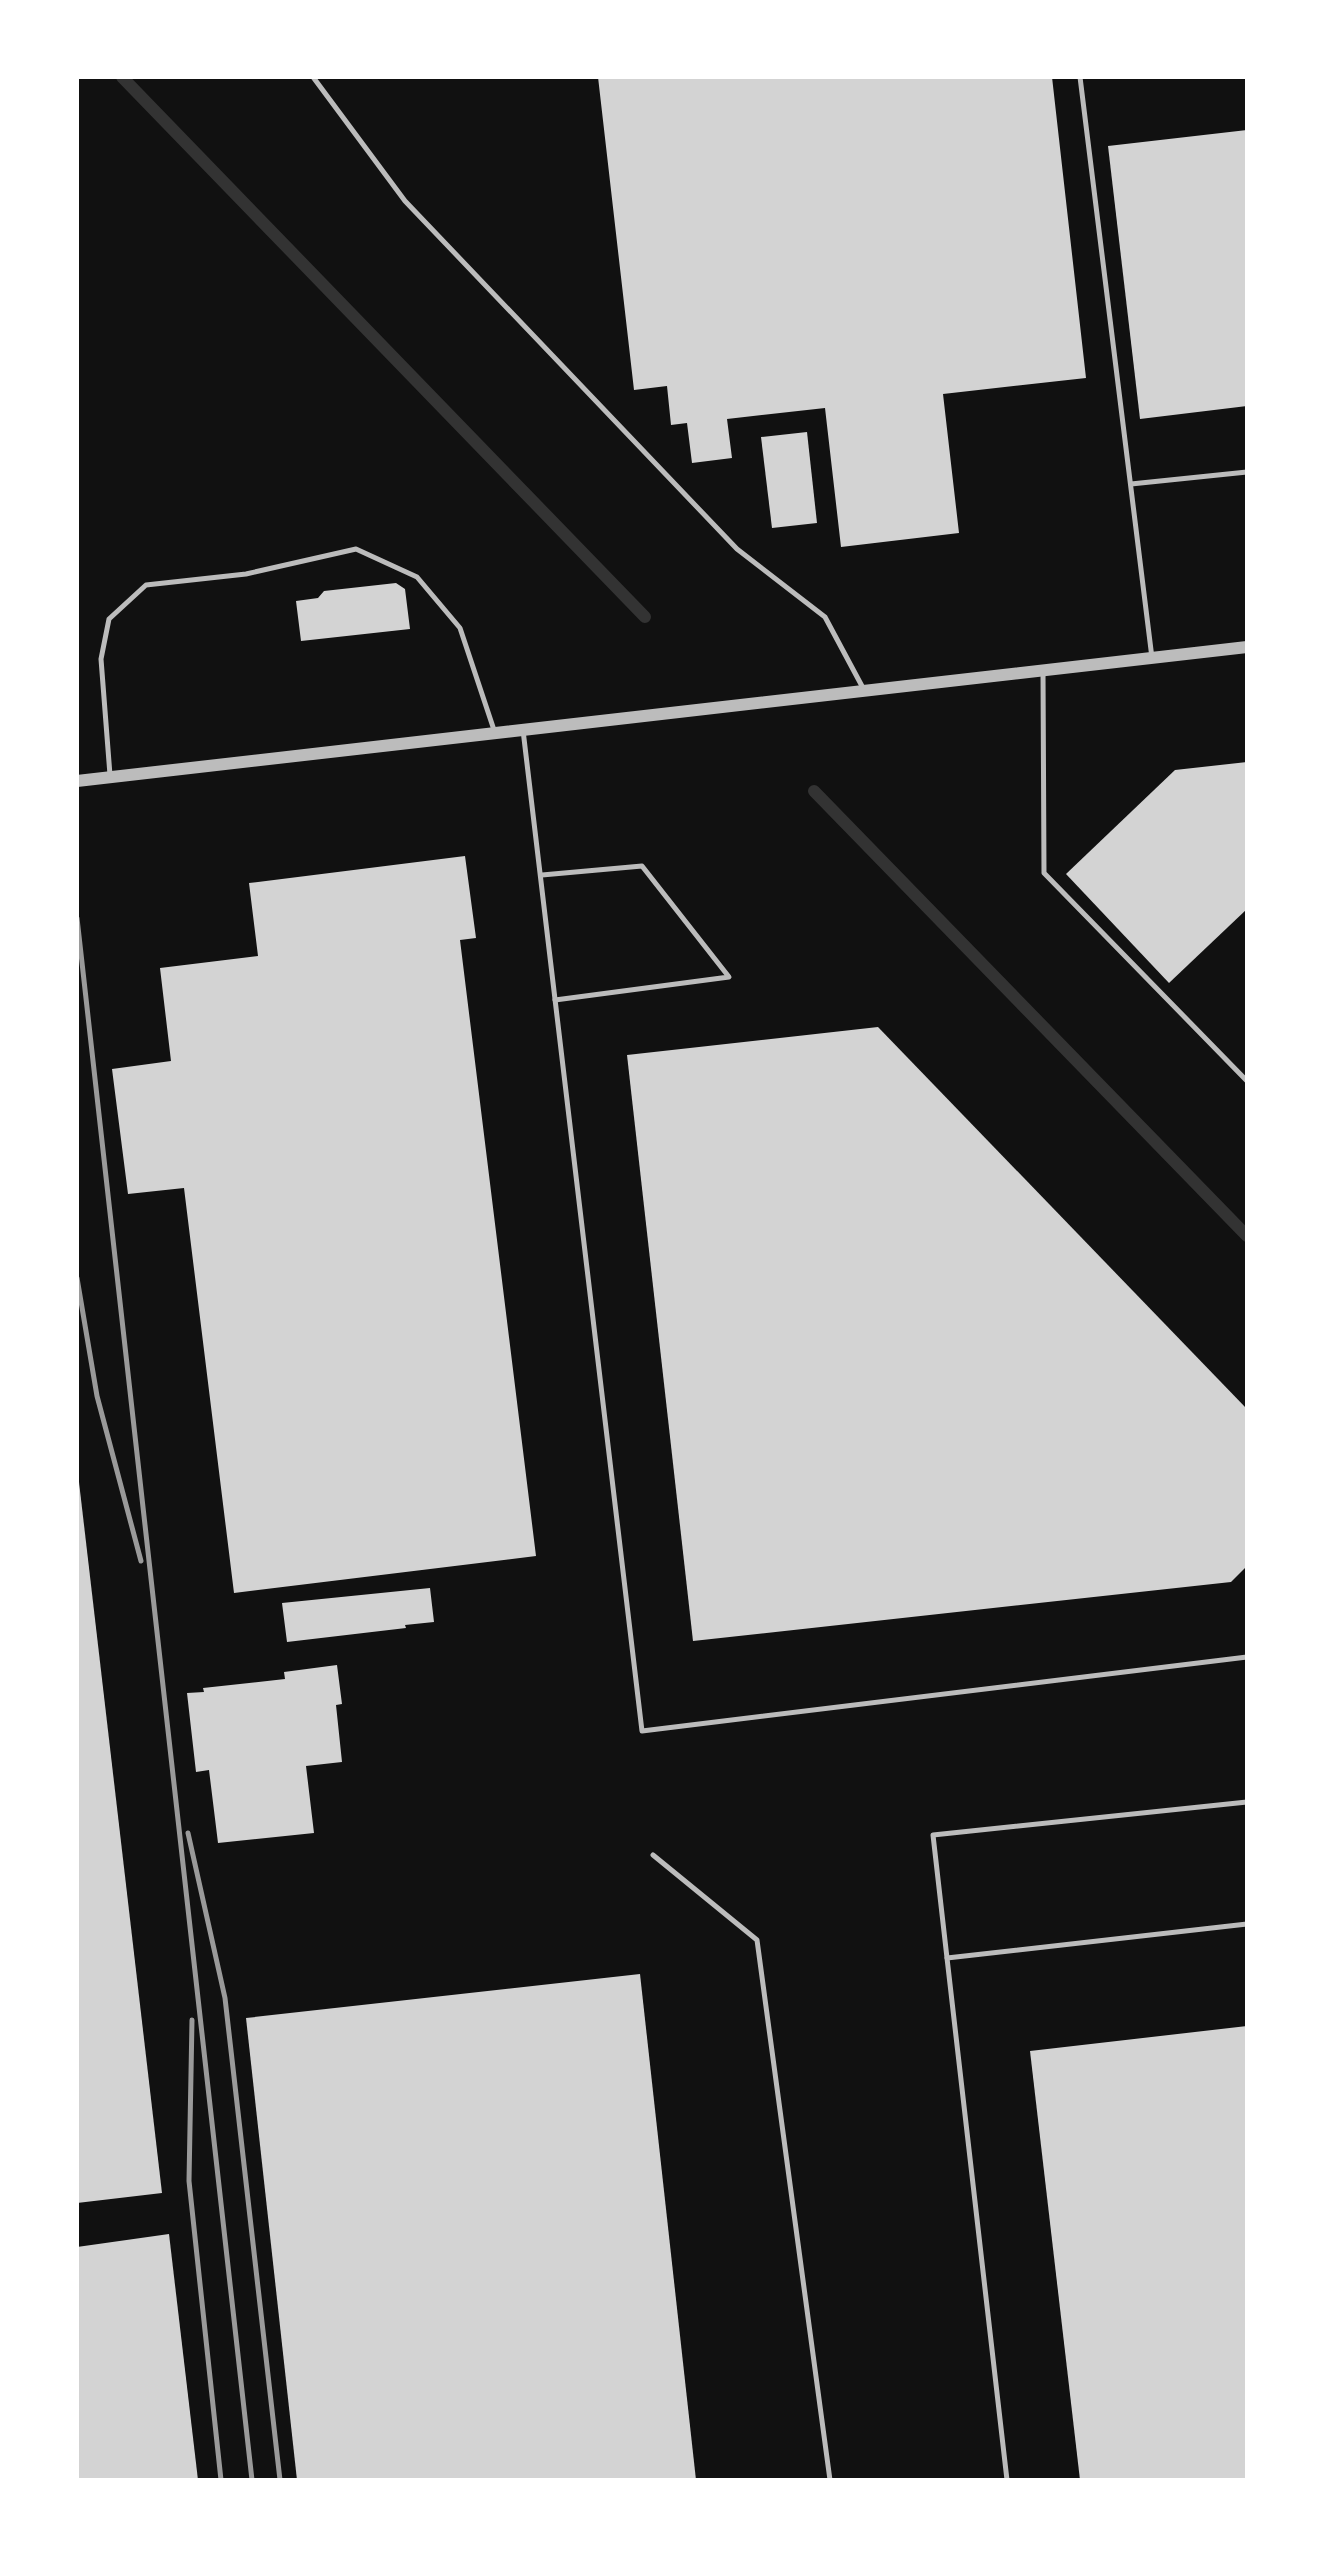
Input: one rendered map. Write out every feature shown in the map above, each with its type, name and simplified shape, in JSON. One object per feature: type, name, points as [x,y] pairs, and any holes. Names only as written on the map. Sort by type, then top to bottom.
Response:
[{"type":"street","points":[[77,781],[1247,647]]},
{"type":"lane","points":[[313,77],[414,211],[737,549],[825,617],[865,691]]},
{"type":"lane","points":[[1080,77],[1152,658]]},
{"type":"lane","points":[[1131,484],[1247,472]]},
{"type":"lane","points":[[110,777],[101,659],[109,619],[146,585],[246,574],[356,550],[417,577],[460,628],[495,733]]},
{"type":"lane","points":[[1043,671],[1044,873],[1247,1081]]},
{"type":"lane","points":[[523,730],[642,1731],[1247,1657]]},
{"type":"lane","points":[[541,875],[642,866],[729,977],[555,1000]]},
{"type":"lane","points":[[1007,2480],[933,1835],[1247,1802]]},
{"type":"lane","points":[[653,1855],[757,1940],[830,2480]]},
{"type":"lane","points":[[947,1958],[1247,1924]]},
{"type":"building","points":[[598,77],[1052,77],[1086,378],[943,394],[959,533],[841,547],[825,408],[727,419],[732,458],[692,463],[687,423],[671,425],[667,386],[634,390]]},
{"type":"building","points":[[1247,130],[1247,406],[1140,419],[1108,146]]},
{"type":"building","points":[[807,432],[817,523],[772,528],[761,437]]},
{"type":"building","points":[[396,583],[405,589],[410,629],[301,641],[296,601],[318,598],[324,591]]},
{"type":"building","points":[[1247,762],[1247,909],[1169,983],[1066,874],[1175,770]]},
{"type":"building","points":[[465,856],[476,938],[460,940],[536,1556],[234,1593],[184,1188],[128,1194],[112,1069],[171,1061],[160,968],[258,956],[249,883]]},
{"type":"building","points":[[878,1027],[1247,1409],[1247,1566],[1231,1582],[693,1641],[627,1055]]},
{"type":"building","points":[[77,1465],[162,2193],[77,2203]]},
{"type":"building","points":[[430,1588],[434,1622],[405,1625],[406,1628],[287,1642],[282,1603]]},
{"type":"building","points":[[337,1665],[342,1704],[336,1705],[342,1762],[306,1766],[314,1833],[218,1843],[209,1770],[196,1772],[187,1693],[204,1692],[203,1688],[285,1679],[284,1672]]},
{"type":"building","points":[[640,1974],[696,2480],[297,2480],[246,2018]]},
{"type":"building","points":[[1247,2026],[1247,2480],[1080,2480],[1030,2051]]},
{"type":"building","points":[[169,2234],[198,2480],[77,2480],[77,2247]]},
{"type":"waterway","points":[[122,77],[645,617]]},
{"type":"waterway","points":[[814,791],[1247,1236]]},
{"type":"railway","points":[[77,918],[252,2480]]},
{"type":"railway","points":[[77,1278],[97,1396],[141,1561]]},
{"type":"railway","points":[[188,1833],[225,1998],[280,2480]]},
{"type":"railway","points":[[192,2020],[189,2181],[221,2480]]}]
